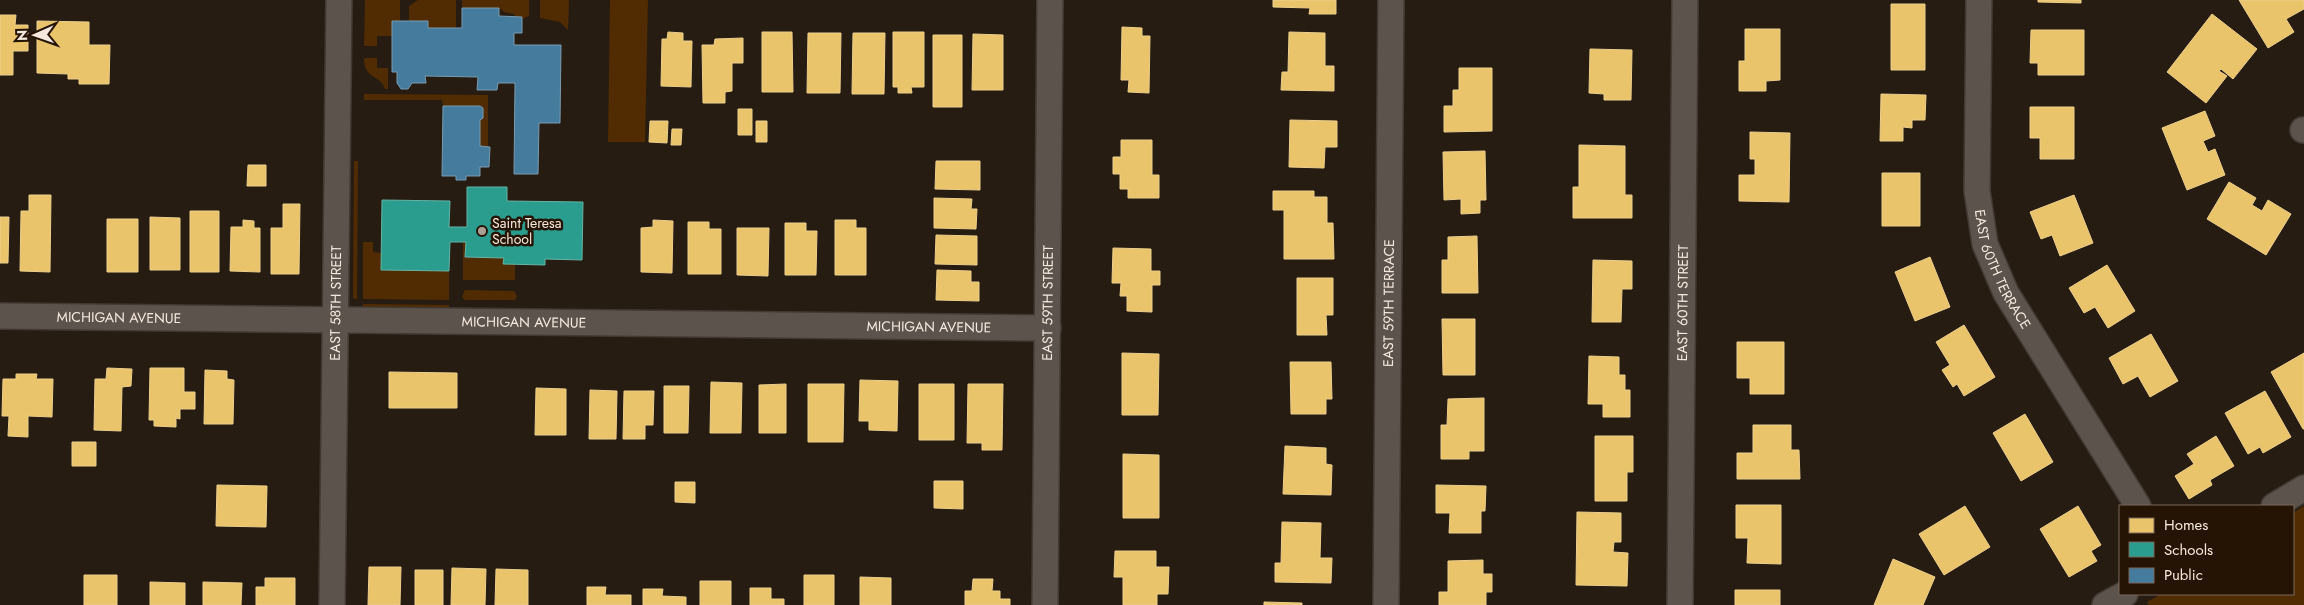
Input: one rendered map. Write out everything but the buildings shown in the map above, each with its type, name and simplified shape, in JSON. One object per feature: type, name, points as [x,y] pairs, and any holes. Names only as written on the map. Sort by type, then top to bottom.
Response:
[{"type":"street","name":"EAST 58TH STREET","points":[[332,605],[339,0]]},
{"type":"street","name":"EAST 59TH STREET","points":[[1045,605],[1050,0]]},
{"type":"street","name":"EAST 59TH TERRACE","points":[[1386,605],[1391,0]]},
{"type":"street","name":"EAST 60TH STREET","points":[[1680,605],[1685,0]]},
{"type":"street","name":"EAST 60TH TERRACE","points":[[1979,0],[1977,191],[1985,244],[2006,293],[2137,505]]},
{"type":"street","name":"MICHIGAN AVENUE","points":[[0,316],[1048,328]]},
{"type":"street","points":[[2276,505],[2304,488]]},
{"type":"street","points":[[2104,605],[2123,595]]},
{"type":"shaded area","points":[[365,0],[400,0],[400,21],[392,21],[392,36],[377,36],[377,46],[364,46]]},
{"type":"shaded area","points":[[418,0],[456,0],[456,28],[428,28],[427,21],[409,21],[409,6]]},
{"type":"shaded area","points":[[462,0],[529,0],[529,16],[522,19],[522,17],[515,17],[514,14],[504,12],[501,9],[462,8]]},
{"type":"shaded area","points":[[540,0],[569,0],[568,30],[560,22],[540,18]]},
{"type":"shaded area","points":[[610,0],[648,0],[645,142],[608,142]]},
{"type":"shaded area","points":[[364,58],[377,58],[377,68],[388,68],[388,89],[385,89],[380,81],[370,74],[365,65]]},
{"type":"shaded area","points":[[364,94],[488,95],[488,147],[480,146],[480,120],[483,118],[483,108],[480,106],[443,106],[442,100],[364,100]]},
{"type":"shaded area","points":[[354,161],[358,161],[357,299],[353,298]]},
{"type":"shaded area","points":[[363,242],[373,242],[373,252],[382,253],[382,270],[449,271],[449,300],[363,299]]},
{"type":"shaded area","points":[[463,242],[466,242],[466,257],[504,258],[504,264],[515,264],[515,280],[463,280]]},
{"type":"shaded area","points":[[465,290],[514,291],[517,296],[515,300],[465,300],[462,297]]},
{"type":"shaded area","points":[[363,304],[449,305],[449,308],[363,308]]},
{"type":"shaded area","points":[[2304,506],[2304,605],[2149,605],[2147,602],[2159,595],[2294,595],[2294,512]]},
{"type":"place","name":"Saint Teresa School","points":[[482,231]]}]
